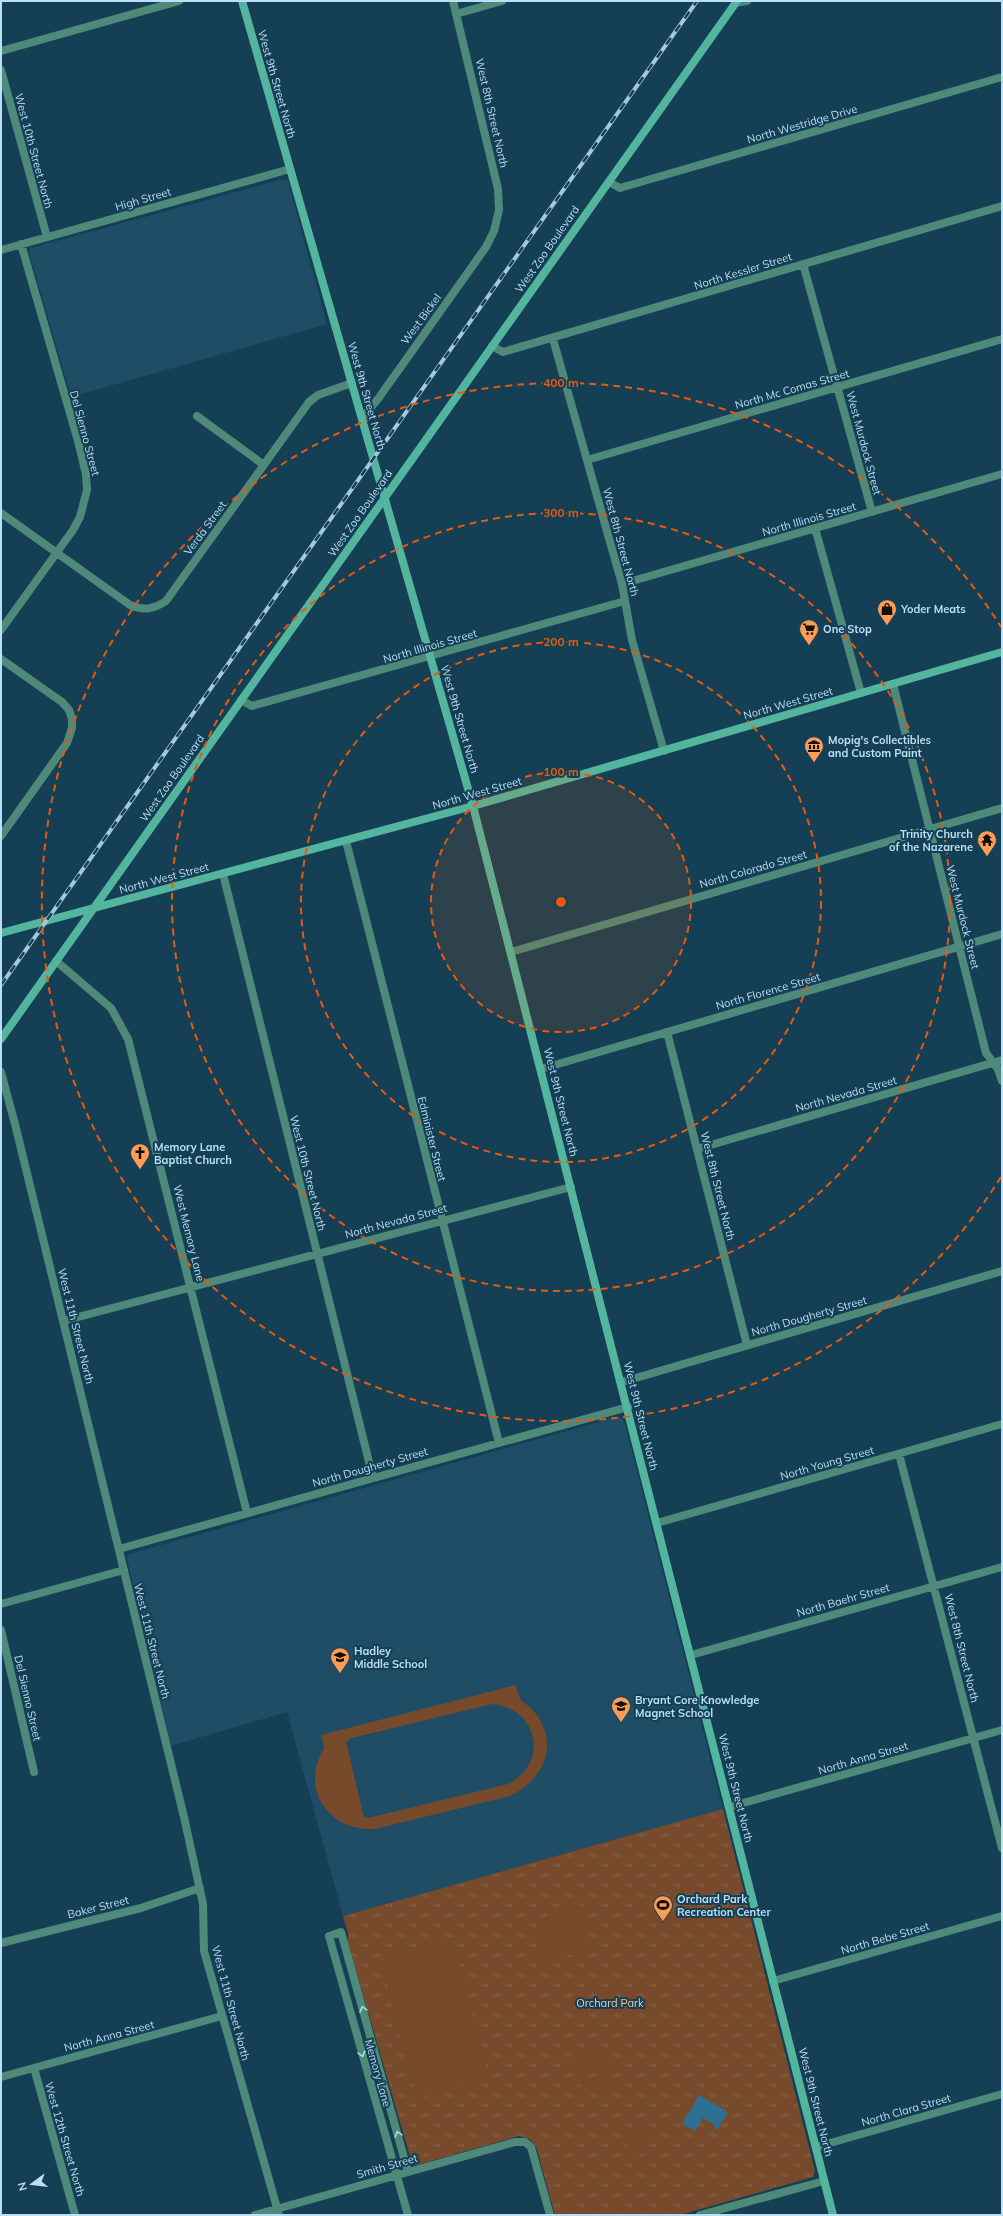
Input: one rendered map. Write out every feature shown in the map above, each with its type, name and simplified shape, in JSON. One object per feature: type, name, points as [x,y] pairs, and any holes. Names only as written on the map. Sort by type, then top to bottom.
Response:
[{"type":"main road","name":"West 9th Street North","points":[[242,1],[473,806],[622,1382],[833,2215]]},
{"type":"main road","name":"West Zoo Boulevard","points":[[1,1039],[736,2]]},
{"type":"main road","name":"North West Street","points":[[1,932],[223,874],[473,806],[1002,652]]},
{"type":"street","points":[[1,51],[179,1]]},
{"type":"street","name":"West 8th Street North","points":[[453,1],[498,189],[499,210],[494,231]]},
{"type":"street","points":[[456,14],[502,1]]},
{"type":"street","points":[[736,2],[748,1]]},
{"type":"street","name":"West 10th Street North","points":[[1,70],[47,237]]},
{"type":"street","name":"North Westridge Drive","points":[[609,182],[620,188],[1002,77]]},
{"type":"street","name":"High Street","points":[[1,250],[290,169]]},
{"type":"street","name":"North Kessler Street","points":[[492,346],[503,352],[553,339],[1002,206]]},
{"type":"street","name":"West Bickel","points":[[362,418],[378,399],[486,247],[494,231]]},
{"type":"street","name":"Del Sienno Street","points":[[1,630],[73,530],[85,504],[87,490],[86,474],[21,244]]},
{"type":"street","name":"West Murdock Street","points":[[803,264],[872,512]]},
{"type":"street","name":"West 8th Street North","points":[[553,339],[622,584],[632,640],[664,751]]},
{"type":"street","name":"North Mc Comas Street","points":[[587,460],[1002,339]]},
{"type":"street","name":"Verda Street","points":[[1,513],[130,605],[139,608],[157,607],[166,601],[309,402],[318,395],[352,383]]},
{"type":"street","points":[[197,416],[264,464]]},
{"type":"street","name":"North Illinois Street","points":[[622,584],[1002,474]]},
{"type":"street","points":[[815,528],[861,694]]},
{"type":"street","name":"North Illinois Street","points":[[241,700],[252,706],[431,657],[625,601]]},
{"type":"street","points":[[1,659],[62,702],[69,710],[72,723],[67,743],[1,836]]},
{"type":"street","name":"West Murdock Street","points":[[893,684],[986,1054],[998,1069],[1002,1081]]},
{"type":"street","name":"North Colorado Street","points":[[511,952],[1002,808]]},
{"type":"street","name":"Edminister Street","points":[[346,841],[499,1443]]},
{"type":"street","name":"West 10th Street North","points":[[223,874],[373,1478]]},
{"type":"street","name":"North Florence Street","points":[[541,1069],[1002,934]]},
{"type":"street","name":"West Memory Lane","points":[[56,962],[111,1008],[128,1039],[247,1513]]},
{"type":"street","name":"West 8th Street North","points":[[667,1032],[747,1345]]},
{"type":"street","name":"North Nevada Street","points":[[697,1149],[1002,1060]]},
{"type":"street","name":"West 11th Street North","points":[[1,1072],[184,1817],[203,1904],[204,1951],[278,2212]]},
{"type":"street","name":"North Nevada Street","points":[[63,1321],[571,1186]]},
{"type":"street","name":"North Dougherty Street","points":[[622,1382],[1002,1271]]},
{"type":"street","name":"North Dougherty Street","points":[[119,1549],[628,1407]]},
{"type":"street","name":"North Young Street","points":[[657,1523],[1002,1424]]},
{"type":"street","name":"West 8th Street North","points":[[900,1454],[1002,1848]]},
{"type":"street","name":"North Baehr Street","points":[[691,1655],[1002,1567]]},
{"type":"street","points":[[1,1604],[124,1570]]},
{"type":"street","name":"Del Sienno Street","points":[[1,1630],[34,1772]]},
{"type":"street","name":"North Anna Street","points":[[729,1807],[1002,1730]]},
{"type":"street","name":"Baker Street","points":[[1,1943],[140,1908],[200,1888]]},
{"type":"street","name":"North Bebe Street","points":[[774,1981],[1002,1916]]},
{"type":"street","name":"Memory Lane","points":[[408,2172],[341,1932],[329,1936],[408,2215]]},
{"type":"street","name":"North Anna Street","points":[[1,2078],[222,2016]]},
{"type":"street","name":"West 12th Street North","points":[[34,2068],[75,2215]]},
{"type":"street","name":"North Clara Street","points":[[816,2147],[1002,2094]]},
{"type":"street","name":"Smith Street","points":[[255,2215],[278,2212],[396,2175],[515,2142],[525,2142],[530,2147],[550,2215]]},
{"type":"street","points":[[700,2215],[824,2181]]},
{"type":"shaded area","points":[[283,179],[288,181],[327,324],[71,397],[29,253],[31,248]]},
{"type":"shaded area","name":"Hadley Middle School","points":[[617,1417],[622,1418],[625,1424],[723,1809],[343,1916],[287,1712],[171,1746],[127,1559],[129,1554]]},
{"type":"shaded area","points":[[699,2095],[728,2112],[717,2130],[714,2128],[715,2125],[703,2118],[695,2131],[682,2124]]},
{"type":"green space","points":[[516,1685],[519,1697],[532,1709],[543,1726],[547,1738],[547,1750],[539,1772],[531,1781],[510,1796],[375,1829],[359,1828],[344,1823],[332,1816],[323,1805],[317,1792],[315,1778],[317,1763],[324,1748],[321,1735]],"holes":[[[492,1704],[508,1708],[520,1715],[528,1726],[533,1738],[534,1751],[530,1763],[521,1775],[508,1784],[368,1818],[364,1817],[346,1742],[352,1738]]]},
{"type":"green space","name":"Orchard Park","points":[[723,1809],[815,2171],[813,2177],[680,2215],[555,2215],[536,2146],[529,2139],[519,2136],[417,2165],[412,2163],[348,1943],[348,1933],[343,1916]]},
{"type":"green space","points":[[576,1899],[584,1918],[591,1946],[588,1951],[559,1958],[540,1959],[537,1948],[537,1938],[543,1920],[557,1907]]},
{"type":"green space","points":[[452,1938],[490,2079],[417,2098],[380,1958]]},
{"type":"green space","points":[[606,2047],[611,2066],[575,2075],[570,2056]]},
{"type":"green space","points":[[610,2075],[613,2089],[583,2096],[580,2083]]},
{"type":"green space","points":[[638,2127],[651,2136],[639,2156],[626,2148]]},
{"type":"railway","points":[[1,985],[697,1]]},
{"type":"place","name":"Yoder Meats","points":[[887,626]]},
{"type":"place","name":"One Stop","points":[[809,646]]},
{"type":"place","name":"Mopig's Collectibles and Custom Paint","points":[[814,763]]},
{"type":"place","name":"Trinity Church of the Nazarene","points":[[987,857]]},
{"type":"place","name":"Memory Lane Baptist Church","points":[[140,1170]]},
{"type":"place","name":"Hadley Middle School","points":[[340,1674]]},
{"type":"place","name":"Bryant Core Knowledge Magnet School","points":[[621,1723]]},
{"type":"place","name":"Orchard Park Recreation Center","points":[[663,1922]]}]
